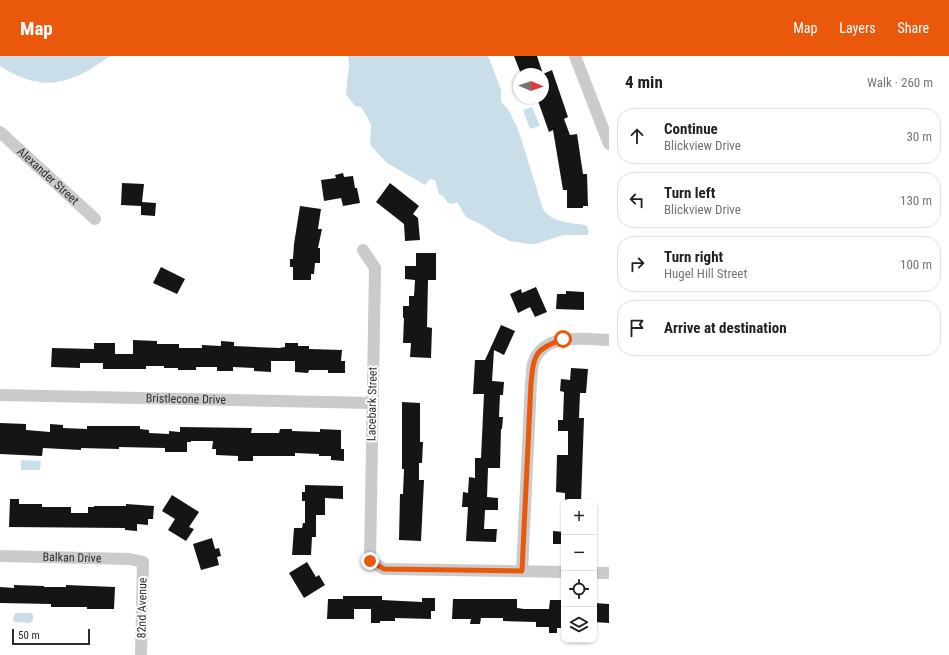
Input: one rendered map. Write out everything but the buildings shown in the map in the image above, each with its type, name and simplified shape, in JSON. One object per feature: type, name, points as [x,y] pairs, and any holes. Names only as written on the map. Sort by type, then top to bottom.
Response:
[{"type":"street","points":[[575,56],[609,144]]},
{"type":"street","name":"Alexander Street","points":[[0,132],[95,219]]},
{"type":"street","name":"Lacebark Street","points":[[363,250],[375,268],[370,561],[384,569],[522,571]]},
{"type":"street","points":[[561,572],[522,571],[533,362],[540,350],[563,339],[609,340]]},
{"type":"street","name":"Bristlecone Drive","points":[[0,395],[372,403]]},
{"type":"street","name":"Balkan Drive","points":[[0,556],[130,559],[143,562]]},
{"type":"street","name":"82nd Avenue","points":[[141,655],[143,562]]},
{"type":"street","points":[[597,573],[609,573]]},
{"type":"water","points":[[0,56],[110,56],[96,66],[70,79],[44,83],[16,75],[0,66]]},
{"type":"water","points":[[348,56],[488,56],[501,89],[501,102],[508,109],[518,129],[543,209],[547,214],[557,220],[586,225],[589,231],[588,235],[564,235],[535,244],[510,241],[466,217],[457,202],[452,204],[448,203],[443,196],[439,194],[435,180],[430,179],[425,185],[387,163],[371,146],[371,125],[368,118],[361,107],[355,106],[346,94],[349,64]]},
{"type":"water","points":[[532,107],[540,126],[530,129],[523,110]]},
{"type":"water","points":[[21,460],[41,461],[40,470],[21,470]]},
{"type":"water","points":[[15,613],[31,613],[33,615],[33,620],[30,623],[15,622],[13,620]]},
{"type":"route","points":[[370,561],[384,569],[522,571],[533,362],[540,350],[563,339]]}]
